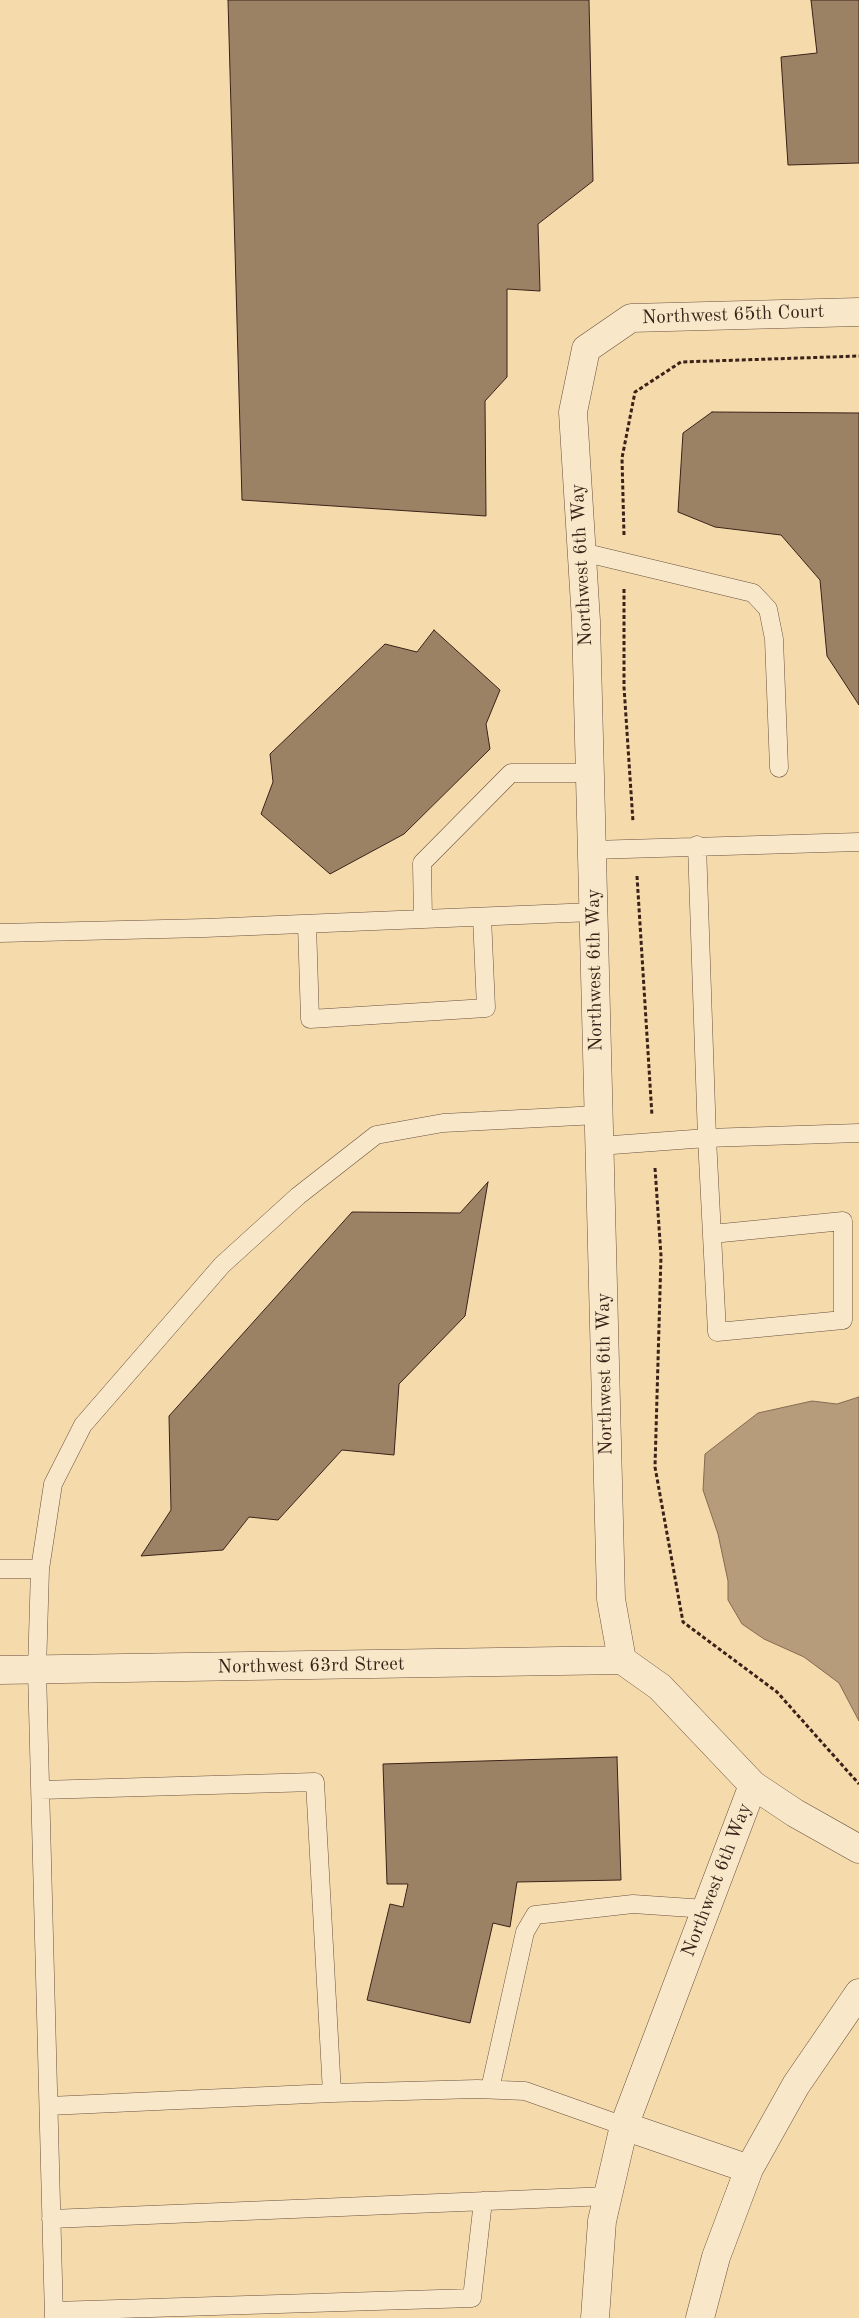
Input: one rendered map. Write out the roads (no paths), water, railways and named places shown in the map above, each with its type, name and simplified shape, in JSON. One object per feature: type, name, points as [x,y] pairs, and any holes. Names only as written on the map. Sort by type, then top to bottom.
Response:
[{"type":"street","name":"Northwest 65th Court","points":[[586,349],[631,318],[859,312]]},
{"type":"street","name":"Northwest 6th Way","points":[[586,349],[573,412],[586,621],[610,1599],[622,1660],[660,1687],[753,1785],[624,2126],[602,2221],[595,2318]]},
{"type":"street","name":"Northwest 63rd Street","points":[[0,1670],[622,1660]]},
{"type":"street","points":[[753,1785],[795,1813],[859,1849]]},
{"type":"street","points":[[700,2318],[716,2257],[749,2169],[796,2085],[859,1993]]},
{"type":"street","points":[[624,2126],[749,2169]]},
{"type":"lane","points":[[582,552],[753,593],[768,609],[774,639],[779,768]]},
{"type":"lane","points":[[424,919],[422,863],[511,773],[590,773]]},
{"type":"lane","points":[[592,850],[697,845],[859,842]]},
{"type":"lane","points":[[697,845],[707,1138],[712,1234],[718,1332],[843,1320],[844,1222],[712,1234]]},
{"type":"lane","points":[[0,933],[307,924],[593,912]]},
{"type":"lane","points":[[307,924],[310,1019],[486,1008],[482,917]]},
{"type":"lane","points":[[484,2201],[472,2298],[54,2315],[37,1670],[40,1569],[53,1484],[83,1425],[222,1264],[298,1196],[376,1135],[443,1122],[598,1115]]},
{"type":"lane","points":[[600,1146],[707,1138],[859,1134]]},
{"type":"lane","points":[[0,1569],[40,1569]]},
{"type":"lane","points":[[41,1790],[315,1782],[332,2093]]},
{"type":"lane","points":[[490,2090],[525,1932],[535,1914],[633,1904],[706,1909]]},
{"type":"lane","points":[[49,2106],[332,2093],[525,2091],[624,2126]]},
{"type":"lane","points":[[51,2219],[608,2196]]}]
